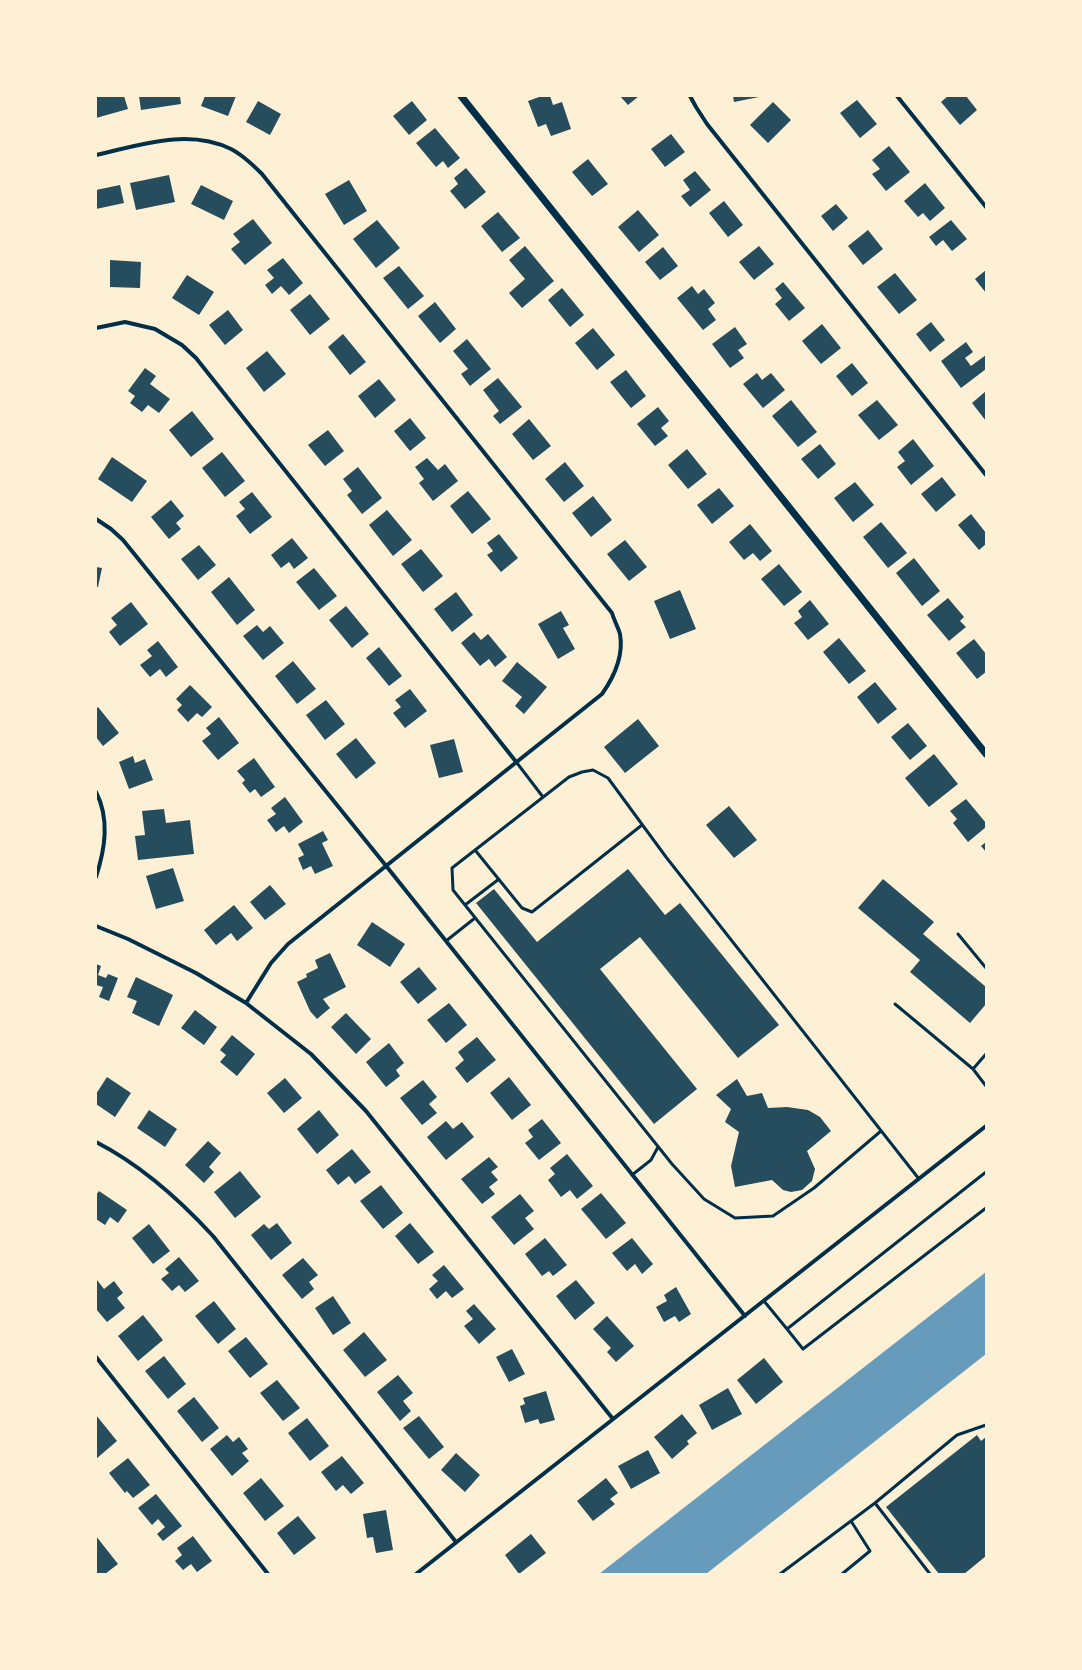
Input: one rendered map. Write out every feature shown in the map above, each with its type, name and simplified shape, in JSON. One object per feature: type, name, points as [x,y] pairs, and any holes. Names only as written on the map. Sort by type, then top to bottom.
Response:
[{"type":"street","points":[[461,96],[986,754]]},
{"type":"street","points":[[690,96],[707,124],[986,475]]},
{"type":"street","points":[[898,96],[986,207]]},
{"type":"street","points":[[96,155],[172,139],[202,139],[231,149],[249,161],[267,181],[612,613],[620,635],[620,658],[614,677],[602,694],[387,867],[288,944],[271,963],[246,1003]]},
{"type":"street","points":[[96,328],[125,322],[155,329],[182,345],[196,358],[517,763]]},
{"type":"street","points":[[96,519],[111,529],[123,540],[387,867],[745,1316]]},
{"type":"street","points":[[96,792],[101,802],[106,831],[102,857],[96,877]]},
{"type":"street","points":[[96,926],[167,957],[196,973],[246,1003],[311,1054],[366,1111],[613,1419]]},
{"type":"street","points":[[416,1574],[986,1126]]},
{"type":"street","points":[[96,1142],[156,1181],[178,1200],[213,1236],[456,1542]]},
{"type":"street","points":[[96,1357],[268,1574]]},
{"type":"lane","points":[[517,763],[543,797]]},
{"type":"lane","points":[[881,1131],[814,1188],[773,1216],[735,1218],[704,1198],[658,1147],[452,890],[452,868],[569,777],[593,770],[608,778],[666,857],[919,1179]]},
{"type":"lane","points":[[475,850],[522,908],[532,912],[642,825]]},
{"type":"lane","points":[[465,905],[499,880]]},
{"type":"lane","points":[[446,941],[475,918]]},
{"type":"lane","points":[[958,934],[986,968]]},
{"type":"lane","points":[[895,1004],[973,1069],[986,1086]]},
{"type":"lane","points":[[973,1069],[986,1054]]},
{"type":"lane","points":[[632,1174],[651,1160],[658,1147]]},
{"type":"lane","points":[[787,1329],[986,1172]]},
{"type":"lane","points":[[764,1300],[803,1349],[986,1208]]},
{"type":"lane","points":[[780,1574],[875,1503],[957,1435],[986,1425]]},
{"type":"lane","points":[[875,1503],[930,1574]]},
{"type":"lane","points":[[842,1574],[870,1551],[851,1521]]},
{"type":"water","points":[[986,1272],[986,1354],[706,1574],[599,1574]]},
{"type":"building","points":[[96,96],[124,96],[128,109],[96,118]]},
{"type":"building","points":[[139,96],[180,96],[181,104],[141,110]]},
{"type":"building","points":[[205,96],[236,96],[228,116],[201,106]]},
{"type":"building","points":[[542,96],[550,96],[553,105],[562,102],[571,129],[551,136],[546,124],[538,127],[528,101]]},
{"type":"building","points":[[620,96],[639,96],[628,105]]},
{"type":"building","points":[[733,96],[759,96],[759,97],[734,102]]},
{"type":"building","points":[[948,96],[966,96],[977,110],[960,125],[941,102]]},
{"type":"building","points":[[857,100],[877,124],[860,138],[840,113]]},
{"type":"building","points":[[258,101],[281,114],[270,135],[246,122]]},
{"type":"building","points":[[412,101],[427,120],[409,135],[393,116]]},
{"type":"building","points":[[773,102],[791,120],[768,143],[750,125]]},
{"type":"building","points":[[435,128],[460,158],[448,168],[443,161],[436,167],[416,143]]},
{"type":"building","points":[[671,134],[685,152],[665,167],[651,149]]},
{"type":"building","points":[[889,146],[910,172],[886,191],[872,174],[880,169],[872,160]]},
{"type":"building","points":[[588,159],[608,184],[592,196],[572,172]]},
{"type":"building","points":[[466,168],[486,192],[465,209],[450,191],[458,184],[454,178]]},
{"type":"building","points":[[695,171],[711,190],[690,207],[681,196],[690,190],[683,180]]},
{"type":"building","points":[[169,175],[175,202],[136,210],[130,183]]},
{"type":"building","points":[[349,180],[367,211],[344,225],[325,194]]},
{"type":"building","points":[[925,183],[945,208],[930,221],[923,213],[918,217],[904,201]]},
{"type":"building","points":[[120,185],[124,203],[96,209],[96,190]]},
{"type":"building","points":[[201,185],[233,201],[224,220],[191,204]]},
{"type":"building","points":[[724,201],[743,225],[728,237],[709,213]]},
{"type":"building","points":[[836,204],[848,218],[833,231],[821,216]]},
{"type":"building","points":[[638,210],[659,235],[639,252],[618,227]]},
{"type":"building","points":[[498,212],[520,238],[502,252],[481,226]]},
{"type":"building","points":[[253,219],[272,243],[245,265],[231,249],[240,242],[233,234]]},
{"type":"building","points":[[377,220],[400,248],[376,268],[353,239]]},
{"type":"building","points":[[951,220],[967,239],[952,251],[943,240],[936,246],[929,237]]},
{"type":"building","points":[[868,230],[883,249],[863,265],[848,246]]},
{"type":"building","points":[[525,246],[554,281],[522,308],[509,293],[525,279],[509,260]]},
{"type":"building","points":[[759,246],[774,264],[754,280],[739,262]]},
{"type":"building","points":[[663,247],[678,266],[660,280],[645,262]]},
{"type":"building","points":[[283,258],[303,283],[289,295],[281,286],[272,294],[265,285],[274,278],[267,270]]},
{"type":"building","points":[[110,260],[141,262],[140,288],[110,287]]},
{"type":"building","points":[[399,266],[424,296],[408,309],[383,278]]},
{"type":"building","points":[[986,270],[986,293],[975,279]]},
{"type":"building","points":[[895,273],[917,300],[899,314],[877,287]]},
{"type":"building","points":[[187,275],[214,292],[199,315],[172,298]]},
{"type":"building","points":[[783,282],[805,308],[789,321],[775,304],[782,298],[775,289]]},
{"type":"building","points":[[692,286],[698,294],[704,289],[715,303],[708,309],[716,320],[703,330],[677,298]]},
{"type":"building","points":[[562,288],[584,315],[570,327],[548,300]]},
{"type":"building","points":[[310,294],[330,319],[310,335],[290,310]]},
{"type":"building","points":[[435,302],[456,329],[440,343],[418,316]]},
{"type":"building","points":[[228,310],[243,330],[225,345],[209,325]]},
{"type":"building","points":[[931,322],[945,340],[930,352],[916,334]]},
{"type":"building","points":[[822,324],[841,348],[821,364],[802,341]]},
{"type":"building","points":[[735,327],[747,344],[738,350],[744,358],[730,368],[712,344]]},
{"type":"building","points":[[593,328],[615,355],[597,370],[575,343]]},
{"type":"building","points":[[343,334],[366,362],[350,375],[328,347]]},
{"type":"building","points":[[467,339],[491,369],[470,386],[461,374],[468,369],[453,351]]},
{"type":"building","points":[[966,342],[973,352],[965,358],[971,366],[986,355],[986,369],[961,388],[941,361]]},
{"type":"building","points":[[267,351],[286,374],[264,392],[246,368]]},
{"type":"building","points":[[852,363],[868,383],[852,396],[836,376]]},
{"type":"building","points":[[145,368],[156,376],[150,384],[170,399],[159,413],[148,405],[142,412],[130,403],[135,396],[128,391]]},
{"type":"building","points":[[626,370],[646,396],[631,408],[610,382]]},
{"type":"building","points":[[757,373],[762,380],[771,373],[785,390],[763,408],[743,384]]},
{"type":"building","points":[[498,378],[522,407],[500,424],[493,416],[499,411],[483,390]]},
{"type":"building","points":[[379,379],[396,400],[375,418],[358,396]]},
{"type":"building","points":[[986,391],[986,421],[972,403]]},
{"type":"building","points":[[791,400],[817,432],[798,447],[772,416]]},
{"type":"building","points":[[877,400],[898,425],[879,440],[858,415]]},
{"type":"building","points":[[658,407],[669,421],[661,428],[668,436],[655,446],[637,424]]},
{"type":"building","points":[[192,411],[214,439],[191,457],[169,430]]},
{"type":"building","points":[[410,418],[426,438],[410,451],[394,431]]},
{"type":"building","points":[[529,419],[551,446],[533,460],[512,434]]},
{"type":"building","points":[[328,430],[344,451],[325,466],[308,445]]},
{"type":"building","points":[[913,439],[934,466],[911,485],[897,467],[905,461],[898,452]]},
{"type":"building","points":[[820,444],[836,464],[818,479],[801,459]]},
{"type":"building","points":[[687,449],[707,474],[688,489],[668,465]]},
{"type":"building","points":[[222,452],[245,481],[225,497],[202,468]]},
{"type":"building","points":[[112,457],[147,481],[132,502],[98,479]]},
{"type":"building","points":[[427,458],[438,470],[445,464],[458,481],[433,501],[419,483],[424,479],[415,467]]},
{"type":"building","points":[[565,462],[584,486],[564,502],[545,479]]},
{"type":"building","points":[[358,467],[382,498],[362,514],[347,495],[352,491],[343,479]]},
{"type":"building","points":[[942,477],[956,495],[936,512],[921,494]]},
{"type":"building","points":[[855,482],[874,505],[853,522],[834,498]]},
{"type":"building","points":[[719,488],[734,506],[712,524],[697,505]]},
{"type":"building","points":[[468,491],[491,519],[472,534],[450,506]]},
{"type":"building","points":[[252,492],[272,517],[250,534],[236,516],[245,509],[239,502]]},
{"type":"building","points":[[593,496],[612,520],[591,537],[572,513]]},
{"type":"building","points":[[171,500],[184,516],[176,523],[181,529],[169,539],[151,517]]},
{"type":"building","points":[[387,510],[412,540],[393,556],[369,525]]},
{"type":"building","points":[[971,514],[986,533],[986,544],[979,550],[958,525]]},
{"type":"building","points":[[881,522],[907,553],[888,568],[863,537]]},
{"type":"building","points":[[750,524],[772,551],[760,561],[753,553],[744,560],[729,542]]},
{"type":"building","points":[[499,534],[518,558],[501,572],[487,555],[493,551],[487,543]]},
{"type":"building","points":[[292,538],[308,558],[294,569],[289,562],[281,568],[271,555]]},
{"type":"building","points":[[625,540],[647,567],[629,581],[607,554]]},
{"type":"building","points":[[199,545],[216,565],[198,580],[181,559]]},
{"type":"building","points":[[421,549],[443,576],[423,592],[401,564]]},
{"type":"building","points":[[914,558],[940,591],[922,606],[896,573]]},
{"type":"building","points":[[779,564],[802,592],[784,606],[761,579]]},
{"type":"building","points":[[96,567],[102,568],[98,587],[96,587]]},
{"type":"building","points":[[314,568],[337,596],[319,610],[296,582]]},
{"type":"building","points":[[229,577],[255,610],[237,625],[211,592]]},
{"type":"building","points":[[680,590],[696,629],[670,639],[654,601]]},
{"type":"building","points":[[456,592],[473,615],[452,632],[434,609]]},
{"type":"building","points":[[948,598],[964,617],[960,621],[966,627],[949,641],[927,615]]},
{"type":"building","points":[[810,600],[829,624],[808,640],[794,623],[802,617],[798,611]]},
{"type":"building","points":[[131,602],[148,624],[120,646],[109,632],[117,625],[111,618]]},
{"type":"building","points":[[346,606],[369,634],[352,648],[329,620]]},
{"type":"building","points":[[561,611],[569,625],[563,628],[575,649],[558,659],[538,624]]},
{"type":"building","points":[[257,625],[263,632],[270,626],[284,643],[263,660],[243,636]]},
{"type":"building","points":[[474,632],[481,640],[488,634],[507,657],[495,667],[489,659],[480,666],[461,643]]},
{"type":"building","points":[[839,638],[866,671],[849,684],[823,652]]},
{"type":"building","points":[[974,639],[986,654],[986,672],[977,679],[956,653]]},
{"type":"building","points":[[158,641],[178,667],[166,677],[160,669],[150,677],[140,665],[152,656],[147,650]]},
{"type":"building","points":[[379,647],[402,676],[389,686],[366,658]]},
{"type":"building","points":[[293,661],[316,689],[297,704],[275,676]]},
{"type":"building","points":[[517,662],[547,687],[524,714],[515,706],[522,697],[502,681]]},
{"type":"building","points":[[875,682],[897,709],[878,724],[857,697]]},
{"type":"building","points":[[190,685],[212,707],[202,717],[197,713],[188,722],[177,710],[182,705],[176,699]]},
{"type":"building","points":[[410,689],[427,711],[405,728],[393,713],[401,707],[395,700]]},
{"type":"building","points":[[326,700],[345,724],[325,740],[306,715]]},
{"type":"building","points":[[98,707],[119,733],[103,746],[96,737],[96,709]]},
{"type":"building","points":[[219,717],[239,743],[218,760],[202,741],[211,734],[206,728]]},
{"type":"building","points":[[638,719],[659,746],[625,773],[604,747]]},
{"type":"building","points":[[908,723],[927,746],[910,760],[891,737]]},
{"type":"building","points":[[356,738],[376,763],[356,779],[336,754]]},
{"type":"building","points":[[454,739],[463,772],[439,778],[430,745]]},
{"type":"building","points":[[934,754],[958,784],[929,807],[905,778]]},
{"type":"building","points":[[133,756],[135,763],[145,759],[153,780],[129,789],[119,762]]},
{"type":"building","points":[[254,758],[275,787],[261,797],[255,789],[250,793],[242,783],[245,780],[237,771]]},
{"type":"building","points":[[285,797],[303,822],[289,833],[284,826],[276,832],[267,820],[276,814],[271,808]]},
{"type":"building","points":[[966,799],[986,823],[986,827],[968,842],[953,823],[957,819],[950,811]]},
{"type":"building","points":[[729,806],[757,840],[734,858],[706,825]]},
{"type":"building","points":[[164,809],[166,823],[190,820],[194,854],[138,860],[135,836],[145,835],[142,811]]},
{"type":"building","points":[[323,831],[328,840],[322,843],[333,866],[315,874],[311,866],[303,870],[298,858],[304,855],[298,844]]},
{"type":"building","points":[[986,842],[986,852],[981,846]]},
{"type":"building","points":[[173,868],[184,901],[156,909],[146,876]]},
{"type":"building","points":[[628,869],[665,915],[680,903],[779,1025],[738,1058],[640,937],[600,969],[697,1089],[654,1124],[476,903],[494,889],[537,942]]},
{"type":"building","points":[[883,879],[934,922],[923,934],[986,987],[986,1004],[970,1023],[910,972],[920,960],[858,908]]},
{"type":"building","points":[[270,885],[286,904],[265,920],[250,902]]},
{"type":"building","points":[[234,905],[253,928],[237,941],[231,933],[216,945],[204,930]]},
{"type":"building","points":[[372,922],[405,944],[390,967],[357,945]]},
{"type":"building","points":[[330,953],[346,987],[323,999],[330,1008],[317,1019],[310,1011],[297,982],[307,977],[306,974],[318,968],[315,960]]},
{"type":"building","points":[[96,964],[101,966],[98,975],[106,978],[108,974],[118,978],[109,1001],[99,997],[103,987],[96,985]]},
{"type":"building","points":[[419,967],[437,989],[418,1004],[400,982]]},
{"type":"building","points":[[136,977],[173,995],[159,1026],[132,1013],[137,1001],[127,997]]},
{"type":"building","points":[[449,1003],[467,1025],[446,1043],[427,1020]]},
{"type":"building","points":[[195,1010],[217,1027],[204,1045],[181,1028]]},
{"type":"building","points":[[346,1013],[371,1039],[356,1054],[331,1027]]},
{"type":"building","points":[[232,1035],[255,1054],[237,1076],[220,1062],[226,1055],[220,1050]]},
{"type":"building","points":[[477,1037],[496,1060],[467,1083],[455,1068],[464,1060],[458,1052]]},
{"type":"building","points":[[389,1043],[404,1063],[396,1070],[400,1076],[386,1087],[366,1062]]},
{"type":"building","points":[[107,1077],[131,1093],[115,1117],[96,1104],[96,1094]]},
{"type":"building","points":[[509,1077],[531,1105],[512,1120],[490,1093]]},
{"type":"building","points":[[285,1078],[302,1098],[284,1113],[267,1093]]},
{"type":"building","points":[[737,1079],[747,1096],[762,1093],[768,1108],[787,1107],[808,1110],[820,1117],[831,1131],[807,1151],[815,1169],[812,1181],[802,1190],[791,1192],[783,1190],[772,1180],[735,1187],[731,1166],[739,1132],[725,1122],[731,1109],[716,1095]]},
{"type":"building","points":[[423,1080],[437,1097],[429,1104],[437,1113],[422,1125],[400,1098]]},
{"type":"building","points":[[149,1110],[177,1129],[165,1147],[137,1128]]},
{"type":"building","points":[[319,1110],[339,1135],[317,1154],[297,1129]]},
{"type":"building","points":[[542,1119],[561,1143],[539,1160],[525,1143],[533,1137],[528,1130]]},
{"type":"building","points":[[446,1121],[453,1129],[462,1122],[474,1137],[446,1160],[427,1137]]},
{"type":"building","points":[[208,1141],[221,1153],[209,1167],[214,1172],[204,1183],[185,1165]]},
{"type":"building","points":[[352,1149],[371,1172],[355,1184],[349,1176],[338,1185],[326,1170]]},
{"type":"building","points":[[567,1154],[593,1186],[577,1199],[570,1190],[561,1197],[548,1180],[555,1174],[550,1168]]},
{"type":"building","points":[[489,1157],[498,1167],[491,1172],[498,1180],[489,1187],[495,1194],[482,1204],[461,1179]]},
{"type":"building","points":[[240,1171],[261,1197],[235,1218],[214,1192]]},
{"type":"building","points":[[381,1185],[403,1213],[383,1229],[360,1201]]},
{"type":"building","points":[[99,1191],[127,1210],[118,1223],[110,1217],[105,1225],[96,1219],[96,1195]]},
{"type":"building","points":[[601,1193],[626,1223],[606,1239],[581,1209]]},
{"type":"building","points":[[520,1194],[534,1211],[525,1218],[534,1229],[514,1245],[491,1217]]},
{"type":"building","points":[[277,1223],[292,1243],[271,1260],[251,1235],[264,1224],[269,1229]]},
{"type":"building","points":[[410,1223],[434,1252],[418,1264],[395,1236]]},
{"type":"building","points":[[149,1224],[170,1251],[153,1264],[132,1238]]},
{"type":"building","points":[[545,1238],[567,1265],[553,1276],[549,1271],[542,1276],[525,1254]]},
{"type":"building","points":[[632,1238],[653,1264],[642,1274],[635,1264],[627,1271],[612,1253]]},
{"type":"building","points":[[179,1257],[199,1281],[185,1292],[179,1285],[172,1291],[161,1279],[169,1273],[165,1269]]},
{"type":"building","points":[[303,1258],[318,1275],[309,1282],[314,1289],[302,1299],[282,1275]]},
{"type":"building","points":[[444,1265],[464,1289],[452,1298],[446,1291],[437,1299],[429,1289],[438,1281],[432,1275]]},
{"type":"building","points":[[97,1280],[104,1289],[114,1281],[123,1293],[117,1298],[125,1308],[107,1322],[96,1309]]},
{"type":"building","points":[[576,1280],[595,1303],[575,1320],[556,1296]]},
{"type":"building","points":[[676,1287],[691,1314],[679,1322],[675,1316],[664,1322],[656,1307],[667,1301],[664,1295]]},
{"type":"building","points":[[333,1296],[351,1323],[333,1335],[315,1308]]},
{"type":"building","points":[[214,1301],[236,1329],[218,1344],[195,1316]]},
{"type":"building","points":[[474,1304],[496,1329],[479,1344],[464,1326],[473,1319],[466,1311]]},
{"type":"building","points":[[143,1315],[163,1340],[138,1361],[118,1336]]},
{"type":"building","points":[[607,1316],[634,1346],[616,1362],[607,1352],[611,1348],[593,1329]]},
{"type":"building","points":[[364,1332],[387,1360],[365,1377],[343,1350]]},
{"type":"building","points":[[246,1337],[268,1364],[250,1378],[228,1351]]},
{"type":"building","points":[[512,1349],[525,1374],[509,1382],[496,1357]]},
{"type":"building","points":[[164,1356],[186,1384],[168,1399],[145,1371]]},
{"type":"building","points":[[764,1358],[783,1382],[756,1404],[737,1380]]},
{"type":"building","points":[[398,1375],[413,1393],[403,1401],[411,1411],[400,1421],[377,1392]]},
{"type":"building","points":[[277,1380],[300,1408],[283,1421],[260,1393]]},
{"type":"building","points":[[728,1388],[742,1414],[712,1430],[699,1405]]},
{"type":"building","points":[[546,1391],[555,1420],[540,1424],[538,1419],[525,1423],[520,1406],[525,1404],[523,1398]]},
{"type":"building","points":[[194,1397],[219,1428],[202,1442],[177,1411]]},
{"type":"building","points":[[682,1414],[697,1433],[687,1441],[689,1444],[672,1459],[654,1437]]},
{"type":"building","points":[[96,1415],[117,1441],[96,1459]]},
{"type":"building","points":[[419,1416],[444,1447],[429,1459],[403,1428]]},
{"type":"building","points":[[307,1418],[329,1446],[310,1461],[288,1433]]},
{"type":"building","points":[[227,1435],[233,1442],[239,1437],[248,1449],[242,1453],[249,1461],[232,1476],[210,1449]]},
{"type":"building","points":[[977,1435],[981,1441],[986,1437],[986,1556],[964,1574],[939,1574],[886,1507]]},
{"type":"building","points":[[648,1450],[660,1473],[631,1489],[618,1466]]},
{"type":"building","points":[[456,1453],[480,1475],[465,1492],[441,1470]]},
{"type":"building","points":[[342,1456],[364,1483],[351,1494],[343,1485],[336,1491],[321,1472]]},
{"type":"building","points":[[128,1458],[150,1485],[133,1498],[127,1491],[125,1493],[109,1473]]},
{"type":"building","points":[[261,1478],[284,1506],[265,1521],[243,1493]]},
{"type":"building","points":[[606,1478],[618,1493],[610,1499],[615,1504],[593,1521],[577,1501]]},
{"type":"building","points":[[156,1494],[182,1526],[163,1541],[157,1534],[165,1527],[158,1519],[152,1525],[138,1508]]},
{"type":"building","points":[[386,1510],[393,1550],[376,1553],[373,1537],[367,1538],[363,1514]]},
{"type":"building","points":[[298,1516],[316,1538],[294,1555],[277,1533]]},
{"type":"building","points":[[531,1534],[546,1553],[519,1574],[505,1555]]},
{"type":"building","points":[[96,1536],[118,1564],[105,1574],[96,1574]]},
{"type":"building","points":[[193,1536],[212,1561],[197,1572],[191,1564],[183,1570],[175,1561],[182,1555],[177,1548]]}]
